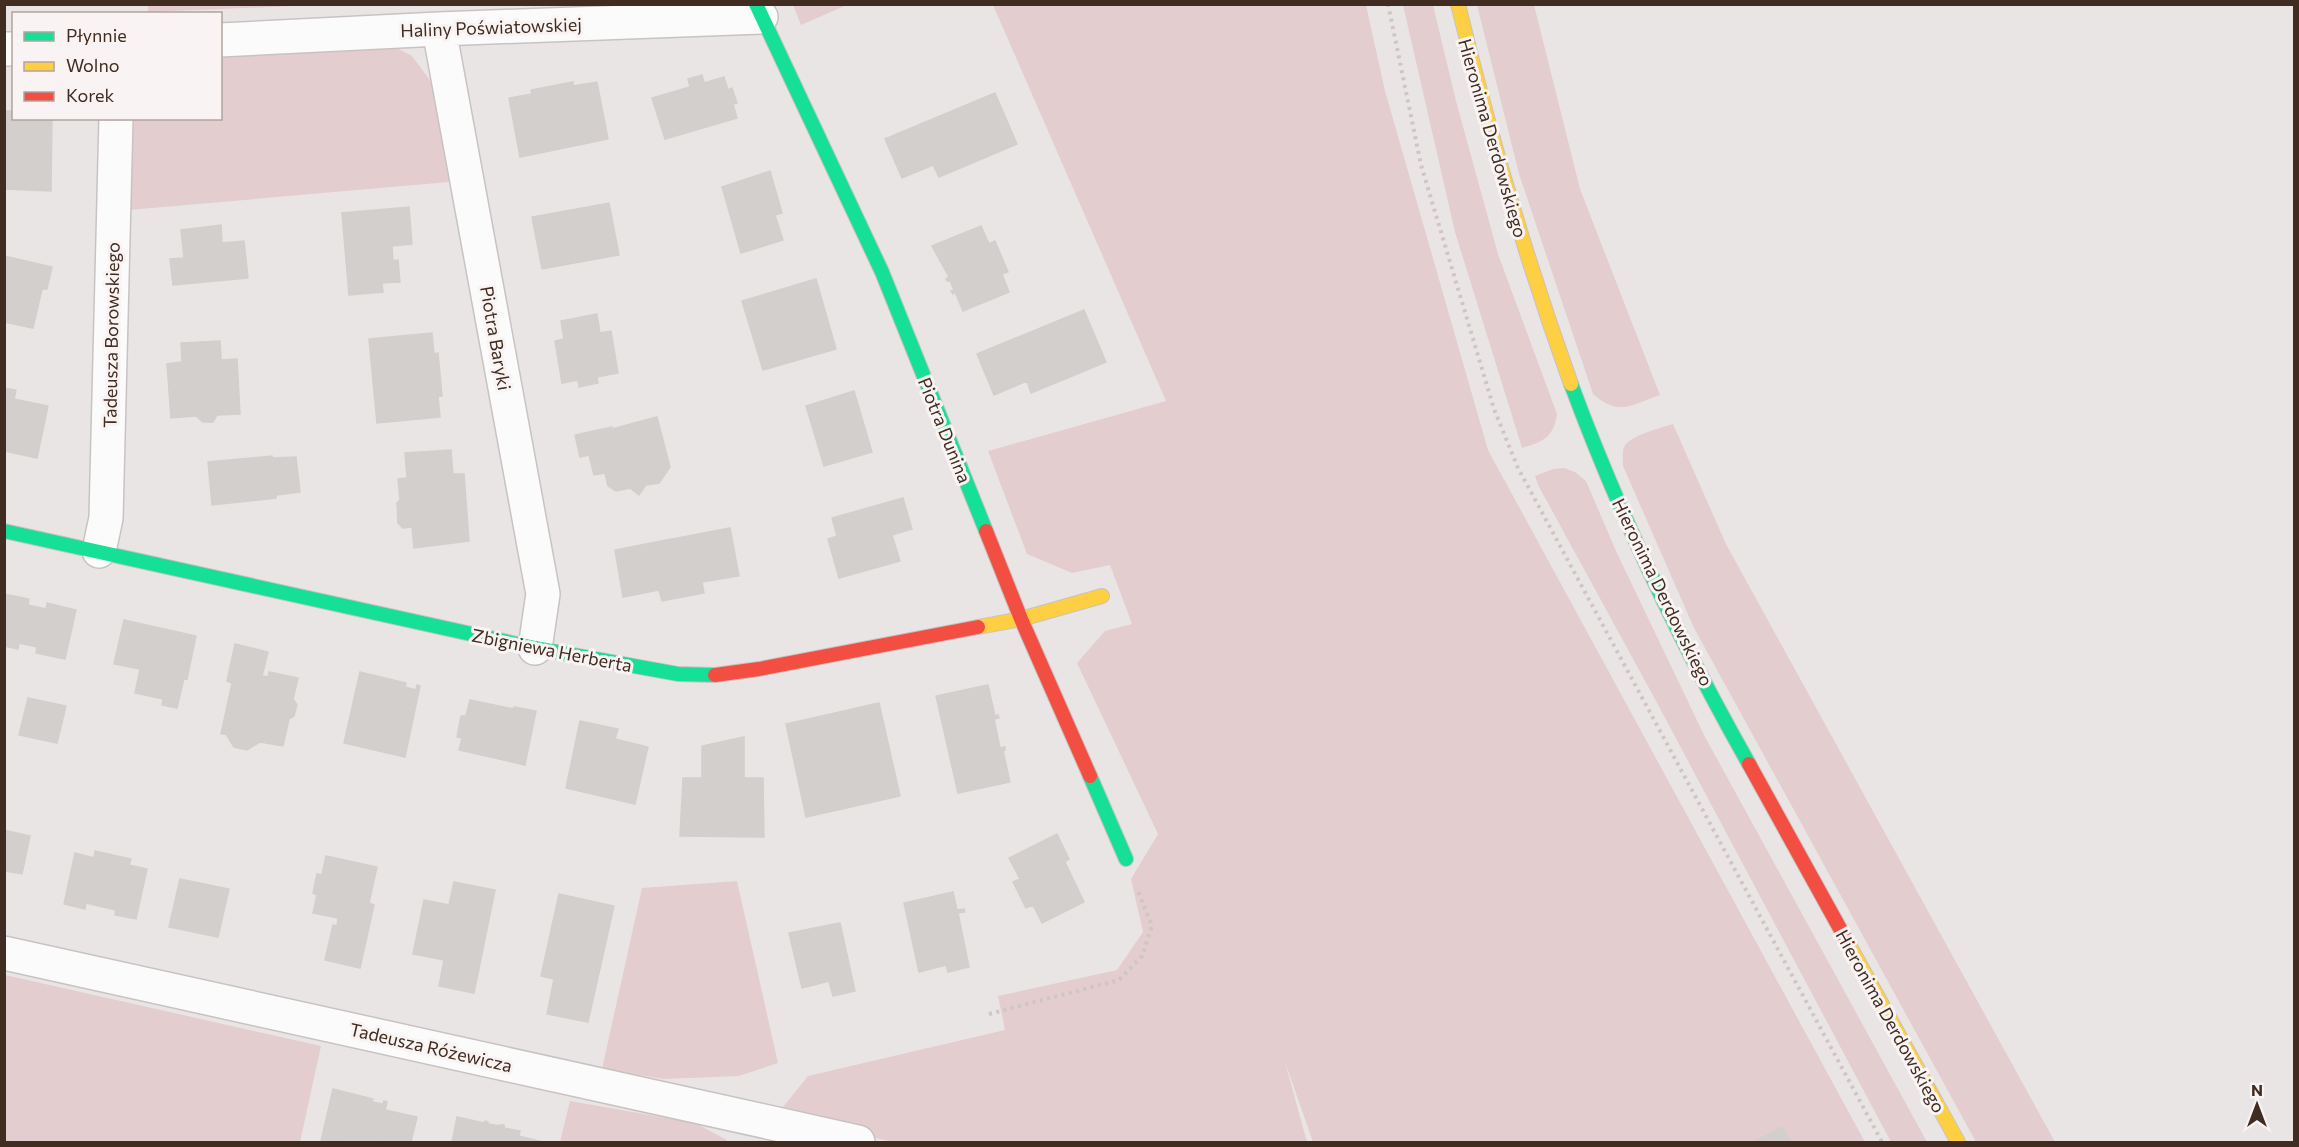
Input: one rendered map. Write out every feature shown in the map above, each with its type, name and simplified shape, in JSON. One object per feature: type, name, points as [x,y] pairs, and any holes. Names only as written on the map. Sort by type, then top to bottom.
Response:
[{"type":"street","name":"Hieronima Derdowskiego","points":[[1458,4],[1503,182],[1546,316],[1591,437],[1632,531],[1678,633],[1958,1143]]},
{"type":"street","name":"Haliny Poświatowskiej","points":[[222,40],[758,11]]},
{"type":"street","name":"Piotra Dunina","points":[[758,11],[882,272],[1021,619],[1126,859]]},
{"type":"street","name":"Piotra Baryki","points":[[439,29],[543,594],[535,648]]},
{"type":"street","name":"Tadeusza Borowskiego","points":[[99,551],[106,519],[116,120]]},
{"type":"street","name":"Zbigniewa Herberta","points":[[4,531],[535,648],[678,674],[718,675],[1021,619],[1102,596]]},
{"type":"street","name":"Tadeusza Różewicza","points":[[4,953],[758,1132],[858,1143]]},
{"type":"path","points":[[1388,4],[1421,165],[1494,409],[1518,468],[1882,1143]]},
{"type":"path","points":[[989,1014],[1119,980],[1142,956],[1152,926],[1126,859]]},
{"type":"shaded area","points":[[148,4],[320,4],[320,5],[148,12]]},
{"type":"shaded area","points":[[793,5],[847,5],[801,25]]},
{"type":"shaded area","points":[[993,5],[1366,5],[1385,91],[1488,450],[1865,1142],[1791,1142],[1782,1127],[1754,1142],[1313,1142],[1285,1062],[1307,1142],[895,1142],[850,1133],[789,1113],[783,1107],[808,1076],[1005,1030],[998,996],[1117,970],[1143,932],[1131,879],[1158,834],[1077,663],[1105,631],[1132,624],[1110,565],[1072,573],[1027,554],[988,451],[1166,401]]},
{"type":"shaded area","points":[[1403,5],[1433,5],[1456,101],[1498,254],[1557,414],[1553,428],[1542,441],[1522,448],[1455,232]]},
{"type":"shaded area","points":[[1477,5],[1534,5],[1580,189],[1660,395],[1633,405],[1618,407],[1602,401],[1593,394],[1519,174]]},
{"type":"shaded area","points":[[391,45],[412,56],[432,83],[449,182],[129,210],[129,120],[222,120],[222,54]]},
{"type":"shaded area","points":[[1673,424],[1726,544],[2055,1142],[1976,1142],[1694,628],[1623,466],[1623,449],[1627,443],[1646,432]]},
{"type":"shaded area","points":[[1564,468],[1575,472],[1586,481],[1616,551],[1704,735],[1927,1142],[1891,1142],[1538,485],[1535,476],[1553,469]]},
{"type":"shaded area","points":[[737,881],[778,1063],[739,1076],[664,1079],[602,1069],[642,888]]},
{"type":"shaded area","points":[[5,975],[321,1046],[300,1142],[5,1142]]},
{"type":"shaded area","points":[[570,1101],[695,1123],[727,1142],[560,1142]]},
{"type":"building","points":[[702,75],[704,83],[724,77],[728,90],[732,88],[737,103],[733,104],[737,118],[665,139],[652,98],[690,87],[688,79]]},
{"type":"building","points":[[573,82],[573,86],[597,82],[608,139],[520,157],[509,98],[532,94],[531,90]]},
{"type":"building","points":[[995,93],[1017,144],[939,177],[933,165],[902,178],[885,139]]},
{"type":"building","points":[[4,111],[12,111],[12,120],[52,120],[51,191],[4,189]]},
{"type":"building","points":[[770,171],[782,213],[775,215],[783,240],[741,253],[722,187]]},
{"type":"building","points":[[609,203],[619,255],[542,269],[532,217]]},
{"type":"building","points":[[409,207],[412,244],[392,246],[393,261],[398,260],[400,282],[382,283],[383,292],[349,295],[342,213]]},
{"type":"building","points":[[221,225],[222,243],[244,241],[248,278],[173,285],[170,259],[184,258],[181,230]]},
{"type":"building","points":[[981,226],[989,244],[995,241],[1008,272],[1002,274],[1009,292],[963,311],[955,292],[953,294],[951,291],[954,290],[950,281],[946,279],[949,277],[932,246]]},
{"type":"building","points":[[4,256],[52,267],[47,289],[42,289],[33,328],[4,322]]},
{"type":"building","points":[[816,279],[836,349],[763,370],[742,301]]},
{"type":"building","points":[[1084,310],[1106,362],[1031,393],[1027,381],[994,395],[977,354]]},
{"type":"building","points":[[597,314],[600,333],[611,331],[618,373],[597,377],[598,383],[579,387],[578,380],[562,383],[555,341],[564,339],[561,321]]},
{"type":"building","points":[[432,333],[434,354],[438,353],[442,396],[438,396],[440,417],[377,423],[369,339]]},
{"type":"building","points":[[220,341],[221,360],[237,359],[240,414],[217,415],[213,422],[203,422],[196,416],[171,418],[167,364],[182,362],[181,343]]},
{"type":"building","points":[[4,388],[16,390],[14,399],[48,406],[37,458],[4,451]]},
{"type":"building","points":[[854,391],[872,452],[824,466],[806,406]]},
{"type":"building","points":[[657,417],[670,467],[659,483],[646,485],[639,495],[630,488],[616,491],[608,486],[605,473],[594,475],[589,455],[580,457],[575,435],[612,427],[612,429]]},
{"type":"building","points":[[451,450],[453,474],[464,474],[469,541],[414,548],[412,527],[403,528],[398,523],[397,503],[400,500],[398,479],[407,478],[405,453]]},
{"type":"building","points":[[272,456],[272,458],[296,457],[300,492],[276,495],[276,498],[212,505],[208,462]]},
{"type":"building","points":[[903,498],[912,529],[892,535],[900,561],[839,578],[828,539],[837,536],[832,518]]},
{"type":"building","points":[[730,528],[739,576],[702,582],[704,593],[683,597],[672,539]]},
{"type":"building","points":[[672,539],[683,597],[662,601],[659,590],[623,597],[615,550]]},
{"type":"building","points":[[4,594],[29,599],[28,605],[46,609],[47,603],[76,610],[65,659],[36,653],[37,647],[19,643],[18,649],[4,646]]},
{"type":"building","points":[[124,620],[196,636],[187,679],[184,678],[177,708],[162,705],[163,699],[135,693],[140,669],[114,664]]},
{"type":"building","points":[[235,644],[268,652],[262,676],[268,677],[269,672],[298,678],[293,699],[297,705],[294,716],[289,719],[283,746],[260,742],[247,750],[234,747],[226,734],[221,734],[232,683],[227,681]]},
{"type":"building","points":[[360,672],[406,683],[405,687],[416,690],[417,685],[420,686],[405,757],[344,743]]},
{"type":"building","points":[[988,685],[995,716],[998,715],[999,718],[994,719],[1000,748],[1005,747],[1003,751],[1010,782],[958,793],[936,696]]},
{"type":"building","points":[[28,698],[66,706],[57,743],[19,735]]},
{"type":"building","points":[[470,700],[536,711],[525,765],[459,750],[462,738],[457,737],[461,716],[466,716]]},
{"type":"building","points":[[879,703],[900,796],[806,817],[786,724]]},
{"type":"building","points":[[580,721],[618,729],[615,739],[648,747],[635,804],[566,788]]},
{"type":"building","points":[[744,737],[744,778],[763,778],[764,837],[680,836],[683,778],[702,778],[702,746]]},
{"type":"building","points":[[4,830],[30,836],[22,874],[4,872]]},
{"type":"building","points":[[1057,834],[1069,859],[1065,862],[1084,902],[1042,923],[1033,905],[1026,908],[1013,882],[1020,879],[1009,858]]},
{"type":"building","points":[[95,851],[131,859],[129,865],[147,869],[136,919],[115,915],[116,910],[86,903],[85,909],[64,904],[75,853],[94,858]]},
{"type":"building","points":[[326,856],[377,867],[369,903],[374,905],[360,968],[325,960],[333,925],[337,926],[338,918],[313,913],[317,895],[313,893],[317,874],[322,875]]},
{"type":"building","points":[[180,879],[229,889],[218,937],[169,927]]},
{"type":"building","points":[[454,882],[495,890],[474,993],[439,986],[444,960],[413,954],[424,900],[449,905]]},
{"type":"building","points":[[953,892],[957,910],[964,909],[965,912],[958,913],[969,967],[948,972],[946,965],[919,972],[904,903]]},
{"type":"building","points":[[559,894],[614,906],[588,1022],[547,1014],[554,979],[541,976]]},
{"type":"building","points":[[840,923],[855,991],[833,996],[829,981],[802,988],[789,933]]},
{"type":"building","points":[[333,1089],[373,1099],[372,1102],[383,1104],[384,1101],[387,1102],[385,1110],[417,1117],[411,1142],[321,1141]]},
{"type":"building","points":[[457,1117],[504,1125],[504,1128],[520,1131],[519,1136],[543,1142],[452,1142]]},
{"type":"building","points":[[1782,1127],[1791,1142],[1754,1142]]},
{"type":"traffic: fast","points":[[756,4],[882,272],[986,531]]},
{"type":"traffic: fast","points":[[1571,384],[1652,578],[1749,764]]},
{"type":"traffic: fast","points":[[4,531],[535,648],[678,674],[715,675]]},
{"type":"traffic: fast","points":[[1090,776],[1126,859]]},
{"type":"traffic: slow","points":[[1458,4],[1509,196],[1571,384]]},
{"type":"traffic: slow","points":[[978,627],[1021,619],[1102,596]]},
{"type":"traffic: slow","points":[[1848,943],[1958,1142]]},
{"type":"traffic: jam","points":[[986,531],[1021,619],[1090,776]]},
{"type":"traffic: jam","points":[[715,675],[759,669],[978,627]]},
{"type":"traffic: jam","points":[[1749,764],[1848,943]]}]
